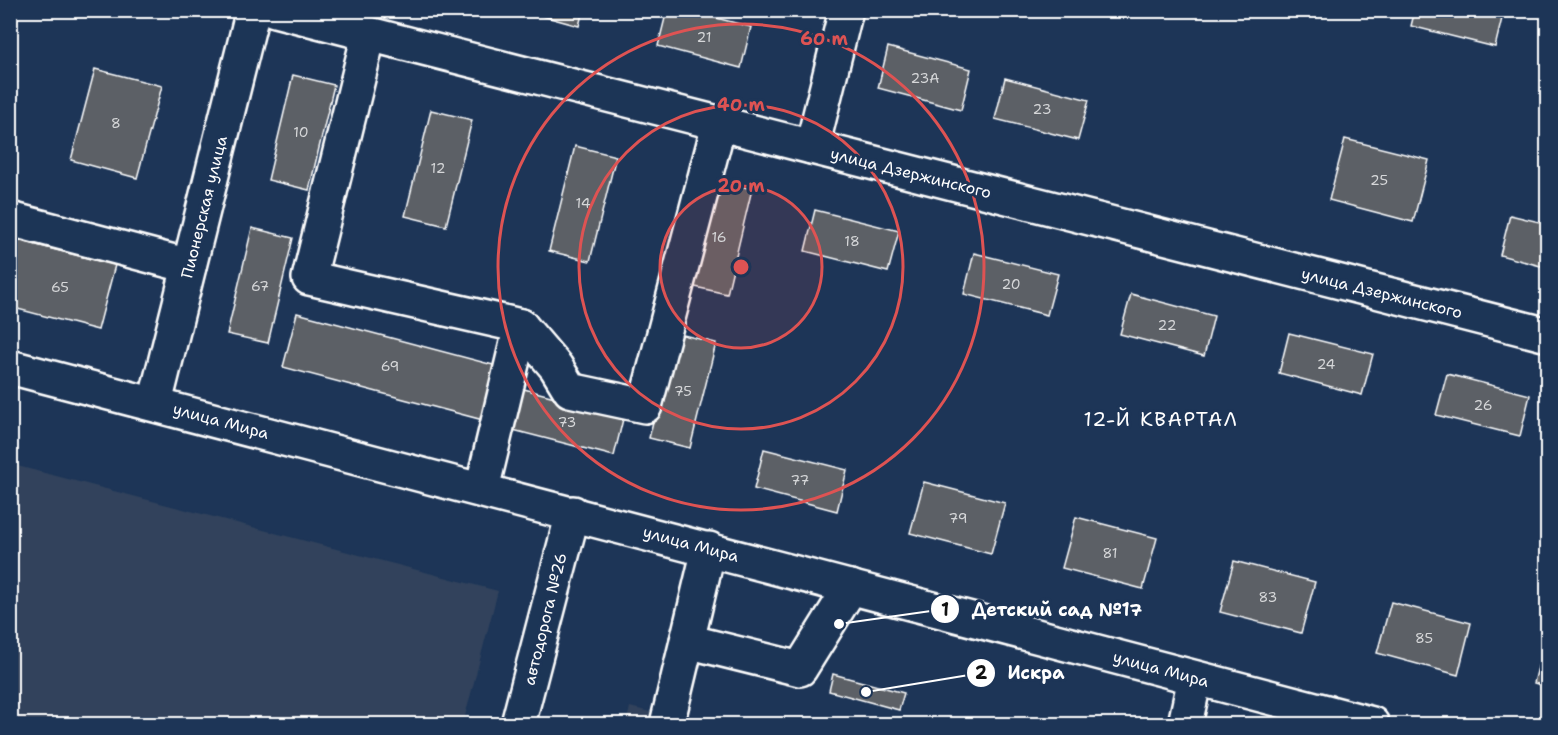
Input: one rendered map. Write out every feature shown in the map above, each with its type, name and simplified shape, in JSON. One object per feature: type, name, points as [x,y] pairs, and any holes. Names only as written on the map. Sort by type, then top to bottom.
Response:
[{"type":"street","name":"Пионерская улица","points":[[154,403],[253,10]]},
{"type":"street","name":"улица Дзержинского","points":[[275,10],[1548,335]]},
{"type":"street","points":[[812,147],[846,10]]},
{"type":"street","points":[[369,34],[309,278],[521,326],[556,367],[570,390],[645,406],[719,124]]},
{"type":"street","points":[[10,219],[189,266]]},
{"type":"street","points":[[482,489],[521,326]]},
{"type":"street","name":"улица Мира","points":[[10,367],[1372,724]]},
{"type":"street","name":"автодорога №26","points":[[518,724],[573,513]]},
{"type":"street","points":[[667,724],[709,549]]},
{"type":"street","points":[[687,641],[800,669],[851,586]]},
{"type":"street","points":[[1185,724],[1195,678]]},
{"type":"shaded area","points":[[10,464],[498,591],[463,724],[11,724]]},
{"type":"shaded area","points":[[630,707],[699,724],[626,724]]},
{"type":"building","points":[[521,10],[583,10],[579,26]]},
{"type":"building","points":[[667,10],[686,10],[751,27],[741,68],[658,46]]},
{"type":"building","points":[[1415,10],[1504,10],[1495,47],[1411,26]]},
{"type":"building","points":[[888,47],[971,69],[961,110],[878,88]]},
{"type":"building","points":[[95,69],[162,86],[137,178],[71,160]]},
{"type":"building","points":[[293,75],[334,85],[309,190],[268,180]]},
{"type":"building","points":[[1005,78],[1089,100],[1078,140],[995,119]]},
{"type":"building","points":[[431,110],[472,120],[446,226],[405,216]]},
{"type":"building","points":[[1345,139],[1429,160],[1413,222],[1329,200]]},
{"type":"building","points":[[575,146],[616,156],[590,261],[549,251]]},
{"type":"building","points":[[711,179],[752,189],[727,294],[686,285]]},
{"type":"building","points":[[815,210],[899,231],[888,272],[805,251]]},
{"type":"building","points":[[1510,215],[1548,224],[1548,268],[1500,255]]},
{"type":"building","points":[[252,228],[293,238],[268,343],[227,334]]},
{"type":"building","points":[[17,240],[115,265],[98,330],[10,307],[10,266]]},
{"type":"building","points":[[974,253],[1058,274],[1047,315],[964,294]]},
{"type":"building","points":[[1131,294],[1214,316],[1204,356],[1120,334]]},
{"type":"building","points":[[297,313],[497,366],[483,420],[283,367]]},
{"type":"building","points":[[675,333],[716,343],[690,448],[649,438]]},
{"type":"building","points":[[1289,333],[1373,354],[1362,395],[1279,373]]},
{"type":"building","points":[[1447,374],[1530,395],[1520,436],[1436,415]]},
{"type":"building","points":[[520,388],[624,415],[614,456],[509,429]]},
{"type":"building","points":[[764,449],[847,470],[837,511],[754,489]]},
{"type":"building","points":[[924,482],[1005,503],[991,554],[910,533]]},
{"type":"building","points":[[1076,517],[1157,538],[1143,589],[1062,568]]},
{"type":"building","points":[[1234,561],[1315,582],[1301,633],[1220,612]]},
{"type":"building","points":[[1391,602],[1471,623],[1458,675],[1377,653]]},
{"type":"building","points":[[1548,632],[1548,687],[1534,683]]},
{"type":"building","points":[[833,674],[904,693],[899,710],[829,691]]},
{"type":"place","name":"Детский сад №17","points":[[839,624]]},
{"type":"place","name":"Искра","points":[[866,692]]},
{"type":"district","name":"12-Й КВАРТАЛ","points":[[1161,419]]}]
